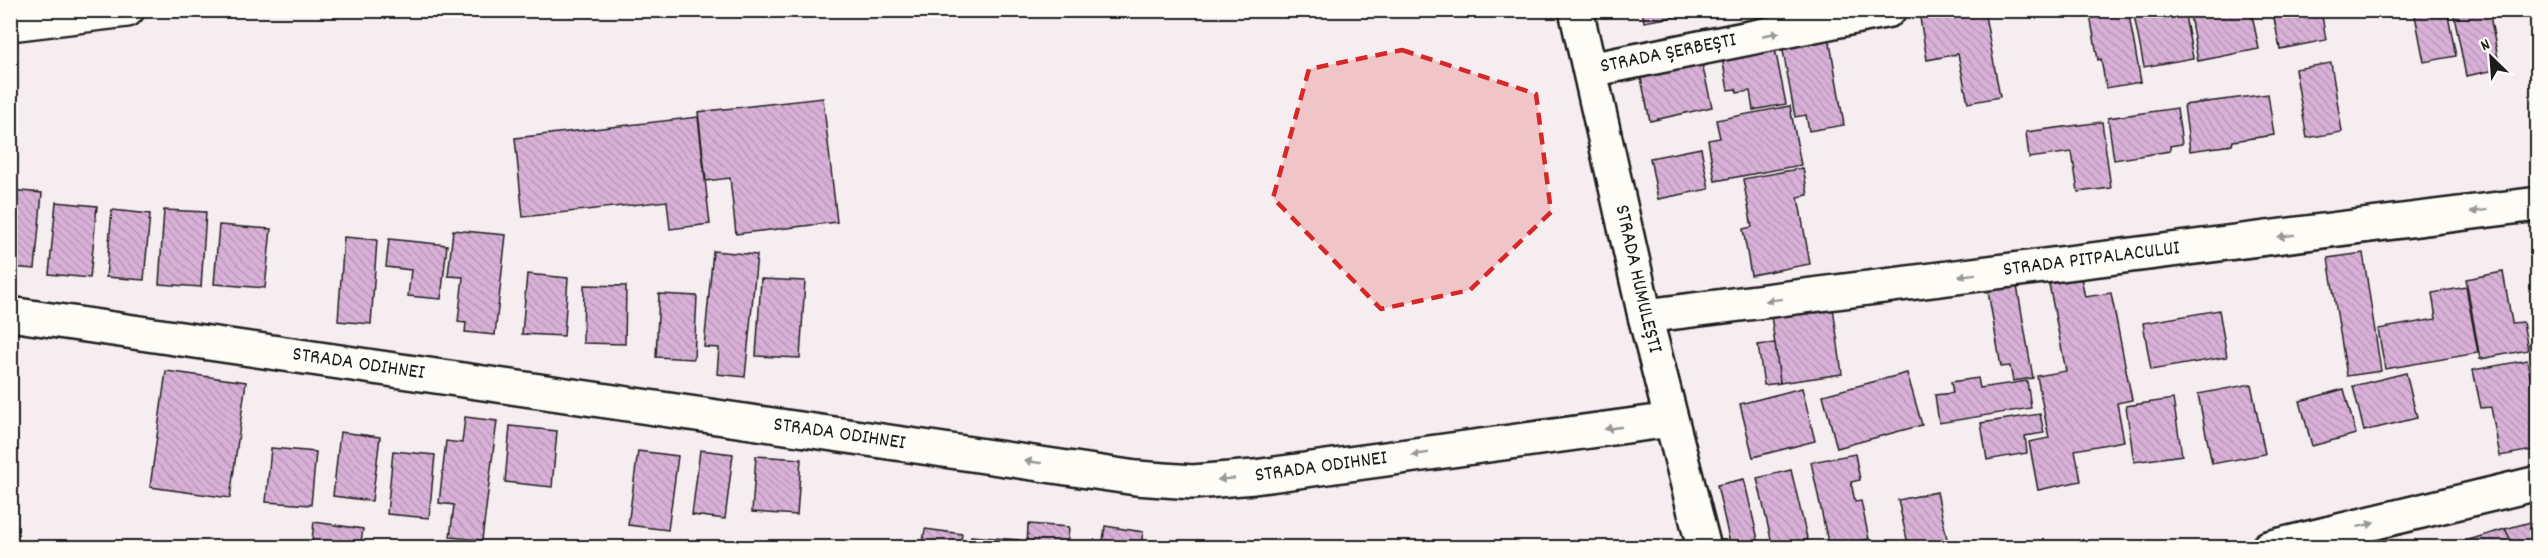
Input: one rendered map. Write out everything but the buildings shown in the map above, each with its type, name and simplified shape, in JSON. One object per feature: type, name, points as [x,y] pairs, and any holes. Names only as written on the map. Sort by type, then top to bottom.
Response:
[{"type":"street","points":[[10,24],[128,10]]},
{"type":"street","name":"STRADA HUMULEȘTI","points":[[1576,10],[1646,316],[1704,548]]},
{"type":"street","name":"STRADA ȘERBEȘTI","points":[[1590,70],[1889,10]]},
{"type":"street","name":"STRADA PITPALACULUI","points":[[1646,316],[2538,204]]},
{"type":"street","name":"STRADA ODIHNEI","points":[[10,314],[1125,476],[1193,482],[1254,477],[1671,420]]},
{"type":"street","points":[[2268,548],[2538,483]]},
{"type":"highlighted area","points":[[1402,50],[1536,94],[1551,212],[1470,290],[1381,309],[1273,198],[1309,69]]}]
